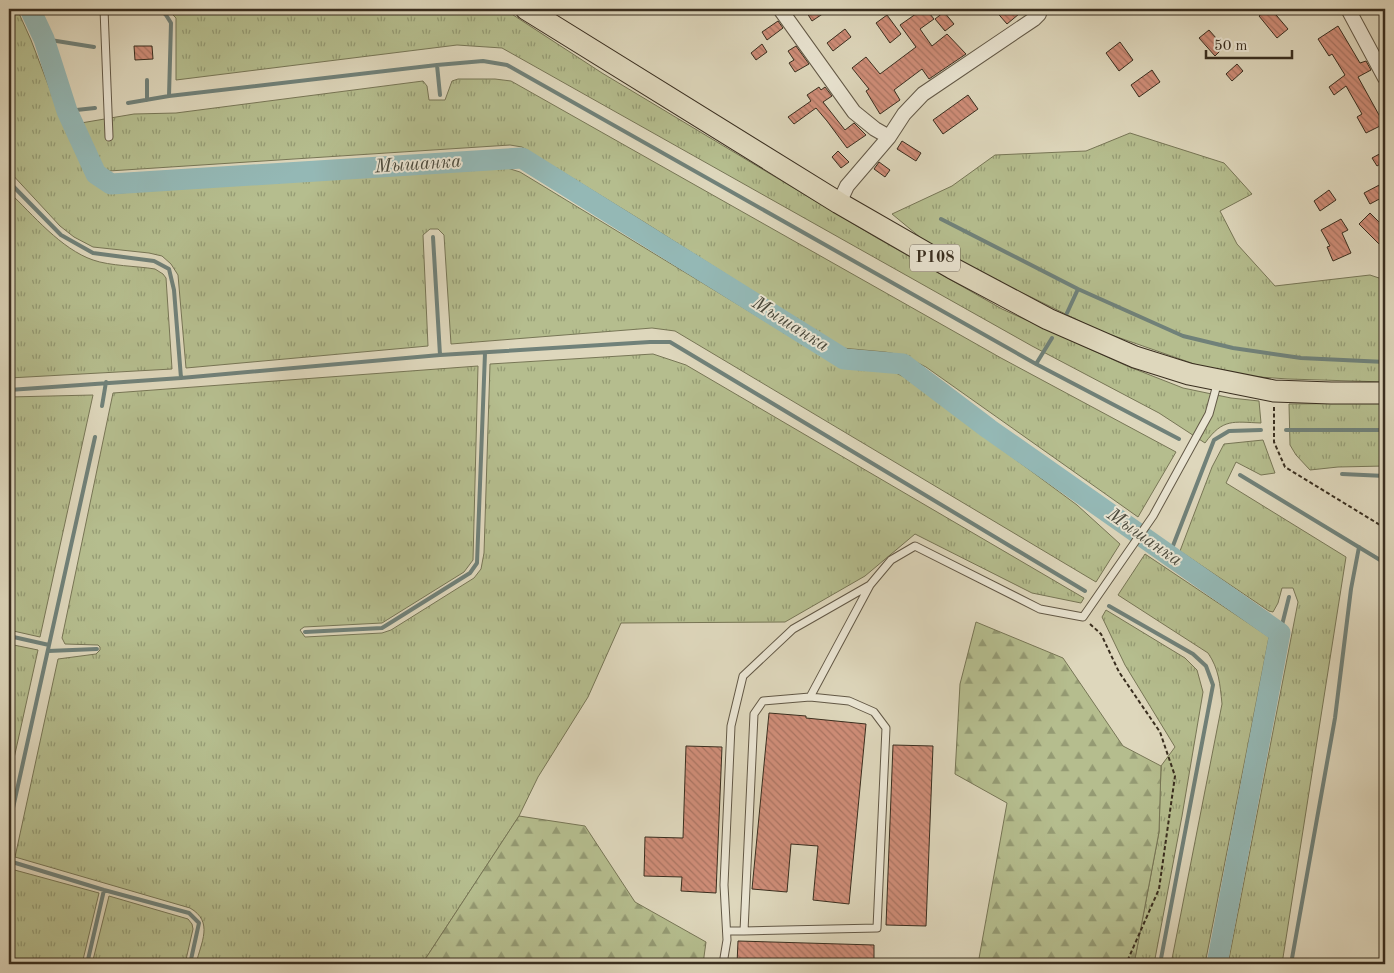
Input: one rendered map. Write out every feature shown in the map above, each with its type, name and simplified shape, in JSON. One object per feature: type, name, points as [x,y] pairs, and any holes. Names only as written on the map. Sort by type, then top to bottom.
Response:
[{"type":"main road","name":"Р108","points":[[526,9],[839,203],[952,268],[1048,319],[1135,357],[1189,374],[1274,391],[1332,394],[1385,392]]},
{"type":"street","points":[[780,9],[854,112],[875,129],[889,137]]},
{"type":"street","points":[[839,203],[847,186],[889,137],[904,114],[923,94],[1034,19],[1039,14],[1040,9]]},
{"type":"street","points":[[1348,9],[1385,78]]},
{"type":"lane","points":[[104,9],[108,137]]},
{"type":"lane","points":[[810,697],[870,585],[891,560],[915,546],[1040,609],[1083,617],[1154,516],[1209,414],[1219,380]]},
{"type":"lane","points":[[723,964],[727,940],[724,885],[731,726],[743,676],[793,629],[870,585]]},
{"type":"lane","points":[[727,931],[744,931],[877,928],[886,728],[874,712],[849,701],[810,697],[763,701],[754,714],[744,931]]},
{"type":"path","points":[[1274,391],[1274,442],[1285,467],[1385,528]]},
{"type":"path","points":[[1083,617],[1101,634],[1119,672],[1160,732],[1175,776],[1159,888],[1126,964]]},
{"type":"green space","points":[[9,9],[17,9],[64,126],[90,177],[100,186],[119,193],[504,167],[520,172],[839,366],[857,369],[890,370],[904,377],[1077,505],[1120,544],[1096,582],[675,331],[652,328],[451,344],[444,235],[438,229],[430,229],[423,235],[428,346],[186,368],[178,275],[171,264],[162,256],[93,247],[74,237],[60,226],[9,171]]},
{"type":"green space","points":[[167,9],[504,9],[602,73],[877,238],[1002,309],[1127,366],[1183,388],[1231,398],[1259,401],[1261,423],[1236,422],[1223,425],[1205,443],[1159,413],[1032,346],[502,48],[457,45],[176,80],[176,18]]},
{"type":"green space","points":[[458,79],[511,81],[1001,358],[1176,452],[1138,517],[926,367],[902,355],[842,348],[522,147],[510,145],[109,171],[103,168],[95,157],[81,123],[134,114],[176,113],[423,81],[427,86],[429,100],[445,100],[452,81]]},
{"type":"green space","points":[[1130,133],[1224,163],[1252,194],[1220,211],[1237,244],[1275,286],[1370,275],[1385,280],[1385,382],[1245,376],[1200,366],[1100,331],[976,270],[921,238],[892,214],[952,186],[995,155],[1086,151]]},
{"type":"green space","points":[[9,192],[59,240],[81,255],[107,264],[155,269],[163,274],[166,278],[172,369],[9,378]]},
{"type":"green space","points":[[653,354],[686,365],[1084,598],[1081,603],[1032,593],[915,534],[865,576],[785,622],[621,623],[588,697],[538,777],[519,816],[422,964],[196,964],[203,940],[204,926],[202,920],[190,908],[15,857],[58,659],[96,654],[100,650],[98,645],[65,644],[62,638],[113,393],[478,366],[473,560],[464,572],[382,623],[304,627],[300,630],[305,637],[382,633],[391,630],[474,578],[481,569],[484,553],[490,364]]},
{"type":"green space","points":[[93,395],[40,637],[9,630],[9,397]]},
{"type":"green space","points":[[1385,403],[1385,466],[1338,467],[1310,470],[1296,455],[1290,445],[1289,404]]},
{"type":"green space","points":[[1263,440],[1275,473],[1261,475],[1236,462],[1226,483],[1346,557],[1282,964],[1228,964],[1298,602],[1293,588],[1282,588],[1278,603],[1273,612],[1269,611],[1180,551],[1212,467],[1224,444]]},
{"type":"green space","points":[[1145,554],[1269,637],[1205,964],[1171,964],[1222,704],[1220,683],[1215,665],[1208,653],[1118,595]]},
{"type":"green space","points":[[1106,610],[1185,658],[1197,670],[1203,692],[1154,964],[1134,964],[1159,832],[1161,766],[1175,747],[1125,665],[1102,617]]},
{"type":"green space","points":[[976,622],[1063,658],[1123,746],[1161,766],[1159,832],[1134,964],[978,964],[1007,803],[955,774],[960,684]]},
{"type":"green space","points":[[9,644],[38,650],[9,781]]},
{"type":"green space","points":[[519,816],[585,826],[635,902],[706,942],[703,964],[422,964]]},
{"type":"green space","points":[[11,869],[99,893],[82,964],[9,964],[9,879]]},
{"type":"green space","points":[[109,896],[188,919],[193,929],[185,964],[92,964]]},
{"type":"building","points":[[813,9],[830,9],[812,21],[807,13]]},
{"type":"building","points":[[923,9],[926,9],[934,19],[920,29],[932,46],[947,34],[966,54],[929,79],[922,69],[894,90],[900,100],[880,114],[866,91],[869,89],[852,68],[866,57],[880,74],[916,47],[900,25]]},
{"type":"building","points":[[994,9],[1025,9],[1007,24]]},
{"type":"building","points":[[1267,9],[1271,9],[1288,29],[1277,38],[1259,16]]},
{"type":"building","points":[[944,12],[954,24],[945,31],[935,19]]},
{"type":"building","points":[[887,15],[901,34],[890,43],[876,23]]},
{"type":"building","points":[[778,21],[783,28],[767,40],[762,32]]},
{"type":"building","points":[[1338,26],[1360,63],[1366,61],[1371,70],[1358,77],[1384,124],[1366,133],[1357,117],[1362,114],[1346,86],[1334,95],[1329,87],[1345,75],[1332,54],[1329,56],[1318,39]]},
{"type":"building","points":[[845,29],[851,37],[833,51],[827,43]]},
{"type":"building","points":[[1209,30],[1224,47],[1215,56],[1199,38]]},
{"type":"building","points":[[1120,42],[1133,60],[1119,71],[1106,53]]},
{"type":"building","points":[[762,44],[767,52],[756,60],[751,53]]},
{"type":"building","points":[[134,46],[152,46],[153,59],[135,60]]},
{"type":"building","points":[[796,46],[809,64],[795,72],[789,63],[794,60],[788,51]]},
{"type":"building","points":[[1237,64],[1243,71],[1232,81],[1226,74]]},
{"type":"building","points":[[1152,70],[1160,82],[1139,97],[1131,85]]},
{"type":"building","points":[[819,87],[821,90],[825,87],[832,96],[823,102],[845,130],[854,123],[866,135],[847,148],[816,108],[794,124],[788,117],[811,101],[807,95]]},
{"type":"building","points":[[968,95],[978,109],[943,134],[933,120]]},
{"type":"building","points":[[902,141],[921,153],[916,161],[897,149]]},
{"type":"building","points":[[838,151],[849,162],[841,168],[832,157]]},
{"type":"building","points":[[1385,151],[1385,161],[1377,166],[1372,158]]},
{"type":"building","points":[[879,162],[890,170],[885,177],[874,169]]},
{"type":"building","points":[[1385,182],[1385,196],[1370,204],[1364,193]]},
{"type":"building","points":[[1329,190],[1336,200],[1320,211],[1314,201]]},
{"type":"building","points":[[1370,213],[1385,228],[1385,250],[1359,224]]},
{"type":"building","points":[[1341,219],[1348,230],[1342,233],[1351,253],[1333,261],[1327,247],[1330,246],[1321,230]]},
{"type":"building","points":[[769,713],[866,724],[849,904],[813,900],[818,846],[791,844],[787,892],[752,889]]},
{"type":"building","points":[[893,745],[933,746],[926,926],[886,925]]},
{"type":"building","points":[[686,746],[722,747],[716,893],[681,891],[682,877],[644,876],[645,837],[683,838]]},
{"type":"building","points":[[738,941],[874,945],[874,964],[737,964]]},
{"type":"waterway","name":"Мышанка","points":[[30,9],[44,39],[67,111],[96,174],[111,184],[522,158],[844,359],[903,364],[989,429],[1280,633],[1217,964]]},
{"type":"waterway","points":[[160,9],[171,23],[169,96]]},
{"type":"waterway","points":[[44,39],[94,47]]},
{"type":"waterway","points":[[128,103],[169,96],[437,65],[483,61],[507,65],[1036,364],[1179,439]]},
{"type":"waterway","points":[[437,65],[440,95]]},
{"type":"waterway","points":[[147,80],[147,100]]},
{"type":"waterway","points":[[67,111],[95,108]]},
{"type":"waterway","points":[[9,182],[61,235],[93,253],[154,261],[169,269],[174,290],[181,378]]},
{"type":"waterway","points":[[941,219],[1078,289],[1183,336],[1233,348],[1301,358],[1385,362]]},
{"type":"waterway","points":[[433,237],[440,355]]},
{"type":"waterway","points":[[1067,313],[1078,289]]},
{"type":"waterway","points":[[1036,364],[1052,338]]},
{"type":"waterway","points":[[9,390],[181,378],[440,355],[670,342],[1085,591]]},
{"type":"waterway","points":[[305,632],[382,628],[470,573],[477,563],[485,353]]},
{"type":"waterway","points":[[102,406],[106,382]]},
{"type":"waterway","points":[[1169,556],[1214,440],[1229,431],[1261,430]]},
{"type":"waterway","points":[[1286,430],[1385,430]]},
{"type":"waterway","points":[[9,826],[95,437]]},
{"type":"waterway","points":[[1342,474],[1385,476]]},
{"type":"waterway","points":[[1240,475],[1385,563]]},
{"type":"waterway","points":[[1291,964],[1335,718],[1351,589],[1359,547]]},
{"type":"waterway","points":[[1280,633],[1289,597]]},
{"type":"waterway","points":[[1109,606],[1193,654],[1206,666],[1213,685],[1160,964]]},
{"type":"waterway","points":[[9,636],[49,645]]},
{"type":"waterway","points":[[48,651],[97,649]]},
{"type":"waterway","points":[[9,861],[189,913],[199,923],[190,964]]},
{"type":"waterway","points":[[87,964],[104,890]]}]
